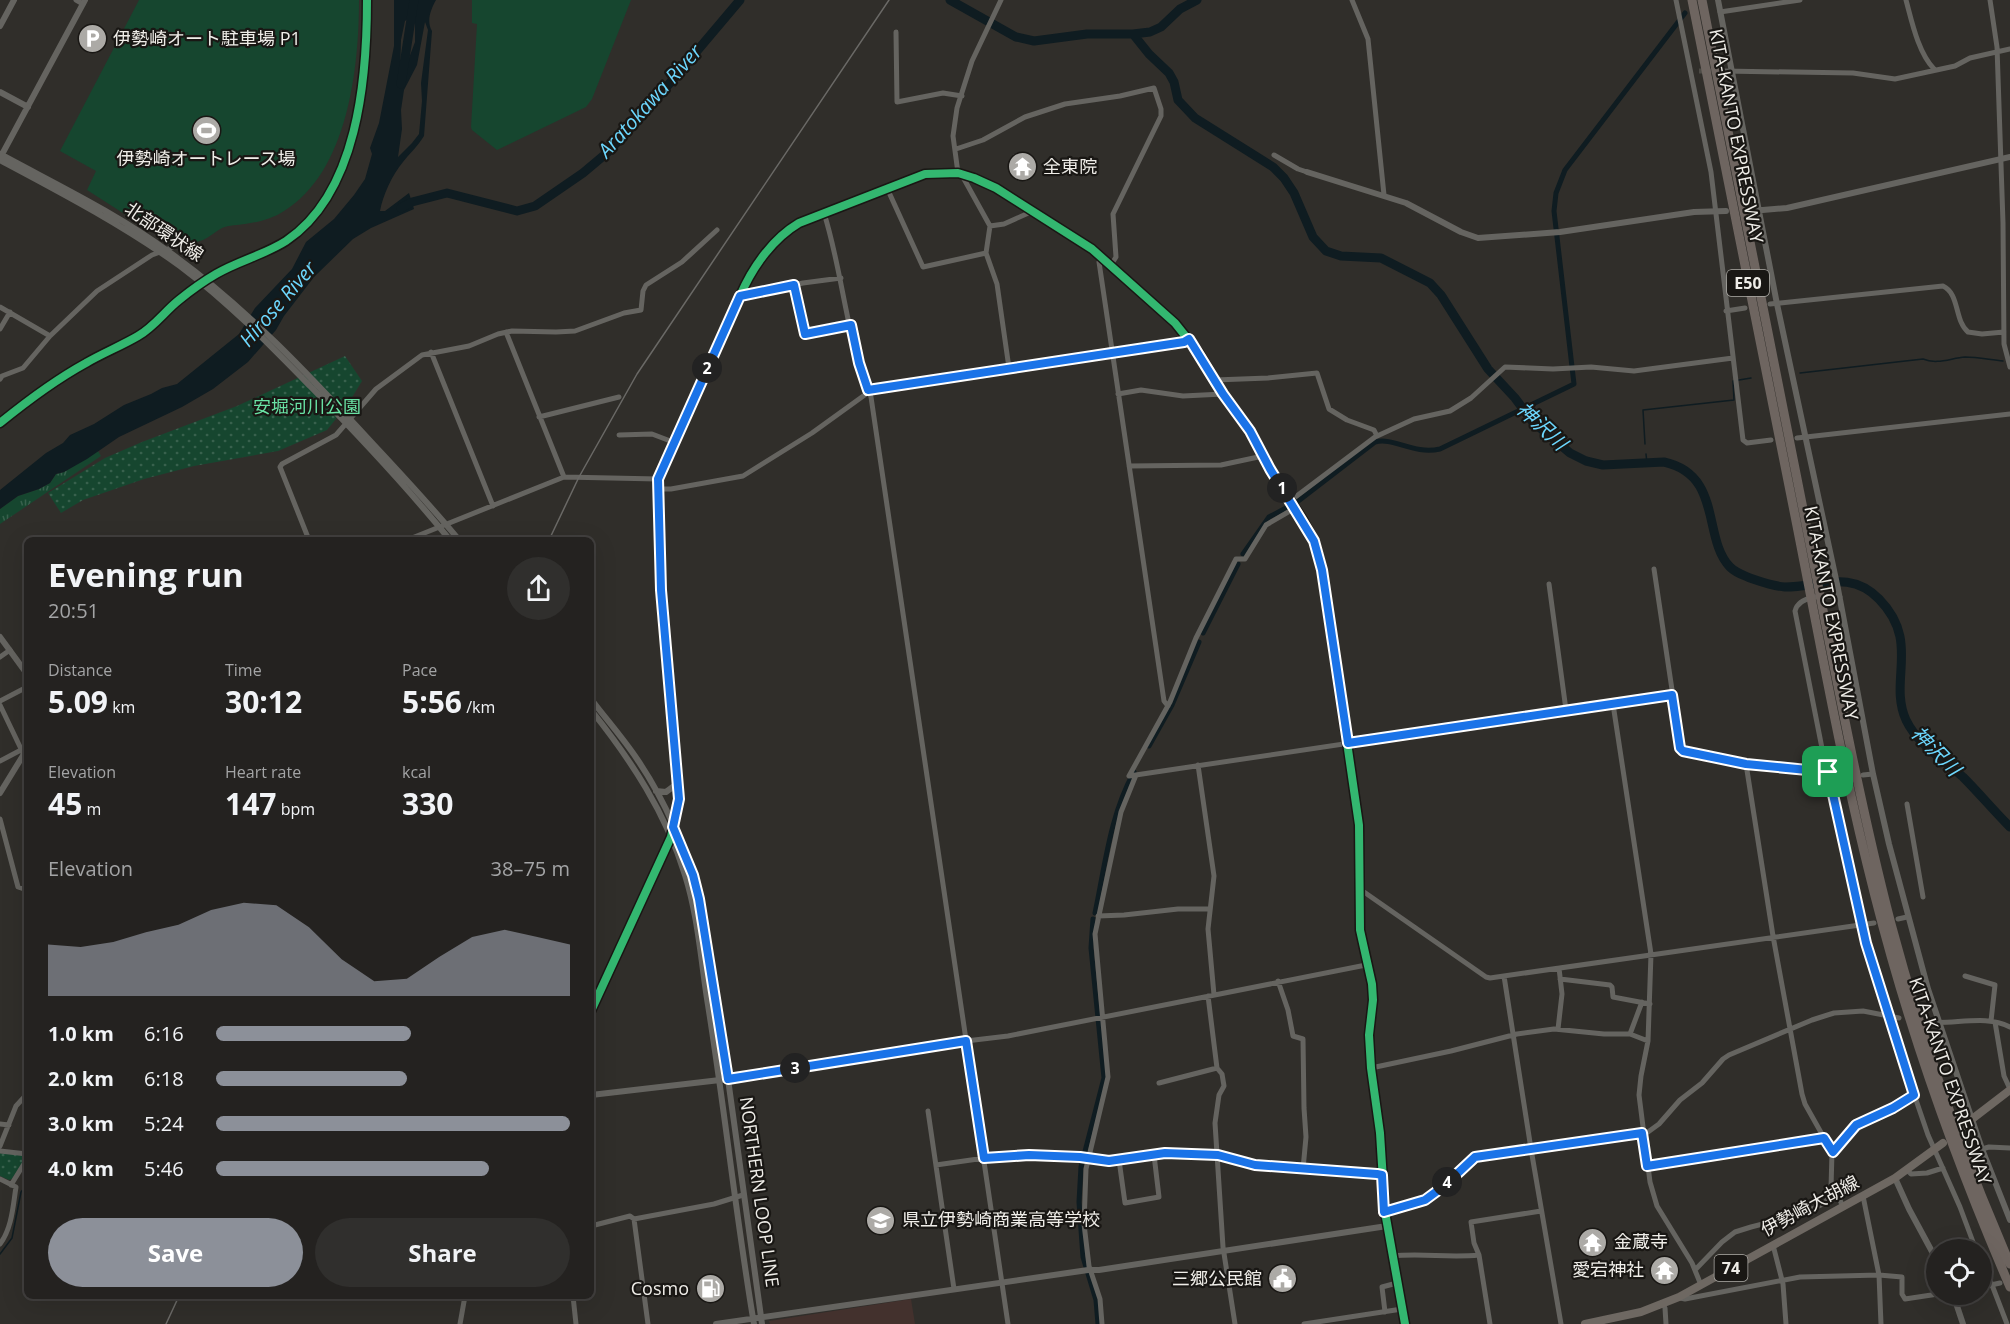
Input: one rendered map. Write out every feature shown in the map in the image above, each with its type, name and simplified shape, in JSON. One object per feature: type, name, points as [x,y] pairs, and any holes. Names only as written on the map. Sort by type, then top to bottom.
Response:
[{"type":"highway","name":"KITA-KANTO EXPRESSWAY","points":[[1692,0],[1809,565]]},
{"type":"highway","name":"KITA-KANTO EXPRESSWAY","points":[[1702,0],[1864,853],[1919,1052],[1950,1141],[2010,1287]]},
{"type":"highway","name":"KITA-KANTO EXPRESSWAY","points":[[1817,606],[1871,842],[1904,969],[1955,1125],[2010,1264]]},
{"type":"main road","points":[[1963,1126],[2009,1092]]},
{"type":"main road","name":"伊勢崎大胡線","points":[[1585,1324],[1641,1312],[1679,1297],[1895,1178],[1943,1143]]},
{"type":"street","points":[[0,26],[14,0]]},
{"type":"street","points":[[1,157],[84,2],[76,0]]},
{"type":"street","points":[[1001,0],[980,42],[954,121],[953,136],[958,173],[964,179],[990,226],[986,253],[997,284],[1009,368]]},
{"type":"street","points":[[1352,0],[1368,39],[1383,195]]},
{"type":"street","points":[[1676,0],[1711,172],[1726,311],[1744,441],[1747,443],[1771,440]]},
{"type":"street","points":[[1718,0],[1759,210],[1774,304],[1806,437],[1840,597],[1873,774],[1907,917],[1939,1023],[1982,1149],[2010,1220]]},
{"type":"street","points":[[1720,12],[1800,0]]},
{"type":"street","points":[[1906,0],[1918,40],[1929,65],[1934,69]]},
{"type":"street","points":[[1990,0],[1996,52],[2003,223],[2007,251],[2004,349],[2010,365]]},
{"type":"street","points":[[896,32],[897,102],[943,93],[962,96]]},
{"type":"street","points":[[1723,71],[1853,74],[1895,78],[1955,66],[1970,58],[2010,49]]},
{"type":"street","points":[[1690,70],[1699,71]]},
{"type":"street","points":[[956,149],[983,140],[1025,117],[1065,104],[1120,96],[1154,88],[1161,116],[1113,214],[1116,257],[1111,265]]},
{"type":"street","points":[[0,92],[28,107]]},
{"type":"street","points":[[1274,155],[1298,169],[1414,207],[1461,232],[1478,238],[1552,233],[1686,213],[1726,211]]},
{"type":"street","name":"北部環状線","points":[[1,157],[69,190],[204,278],[273,339],[438,519]]},
{"type":"street","points":[[1751,211],[1788,208],[2010,157]]},
{"type":"street","points":[[594,1004],[671,837],[679,799],[661,590],[658,479],[746,282],[776,241],[787,231],[824,213],[925,174],[958,173],[987,183],[1083,243],[1175,323],[1189,339],[1223,394],[1250,431],[1310,534],[1318,555],[1360,834],[1358,891],[1360,930],[1372,984],[1373,1000],[1369,1035],[1380,1134],[1384,1212],[1405,1324]]},
{"type":"street","points":[[887,188],[923,267],[986,253]]},
{"type":"street","points":[[990,226],[1004,224],[1033,211]]},
{"type":"street","points":[[824,213],[874,419],[1008,1324]]},
{"type":"street","points":[[2003,223],[2010,222]]},
{"type":"street","points":[[308,537],[280,467],[331,439],[365,400],[390,377],[416,358],[431,352],[469,346],[506,332],[519,330],[567,332],[624,313],[641,310],[646,285],[686,258],[717,230]]},
{"type":"street","points":[[0,379],[2,376],[23,368],[50,336],[97,291],[152,255],[173,247]]},
{"type":"street","points":[[1102,258],[1099,262],[1112,354],[1164,701],[1168,706]]},
{"type":"street","points":[[740,296],[841,278]]},
{"type":"street","points":[[794,285],[805,334],[851,325]]},
{"type":"street","points":[[1774,304],[1943,286],[1952,294],[1960,322],[1968,332],[1982,334],[2004,332]]},
{"type":"street","points":[[0,307],[50,336]]},
{"type":"street","points":[[1726,311],[1745,308]]},
{"type":"street","points":[[0,329],[10,312]]},
{"type":"street","points":[[506,332],[564,477]]},
{"type":"street","points":[[658,489],[671,489],[743,476],[812,433],[868,390],[1112,354],[1184,342],[1189,339]]},
{"type":"street","points":[[431,352],[493,506]]},
{"type":"street","points":[[1290,501],[1377,436],[1414,419],[1450,411],[1471,398],[1505,367],[1591,367],[1634,371],[1733,358]]},
{"type":"street","points":[[1215,380],[1317,373],[1329,409],[1347,420],[1374,430],[1377,436]]},
{"type":"street","points":[[1118,394],[1141,390],[1183,396],[1223,394]]},
{"type":"street","points":[[539,417],[619,397]]},
{"type":"street","points":[[1797,438],[2010,414]]},
{"type":"street","points":[[619,435],[652,434],[674,442]]},
{"type":"street","points":[[1129,466],[1221,465],[1263,456]]},
{"type":"street","points":[[415,537],[564,477],[658,479]]},
{"type":"street","points":[[1295,508],[1270,521],[1245,559],[1236,559],[1196,638],[1168,706],[1129,774],[1672,695]]},
{"type":"street","points":[[438,519],[448,537]]},
{"type":"street","points":[[438,519],[456,537]]},
{"type":"street","points":[[1654,569],[1682,750],[1746,764],[1841,774]]},
{"type":"street","points":[[1549,584],[1566,710]]},
{"type":"street","points":[[1840,597],[1827,596],[1802,601],[1798,603],[1795,610],[1828,772],[1862,924],[1888,1015],[1934,1150],[1972,1239]]},
{"type":"street","points":[[0,637],[24,670]]},
{"type":"street","points":[[0,657],[10,650]]},
{"type":"street","points":[[24,689],[0,703],[24,751]]},
{"type":"street","points":[[594,703],[636,758],[656,791],[666,792],[678,783]]},
{"type":"street","points":[[1613,704],[1651,954],[1648,1041],[1639,1085],[1642,1133],[1652,1194],[1695,1270],[1701,1285]]},
{"type":"street","name":"NORTHERN LOOP LINE","points":[[594,714],[638,772],[671,837],[685,875],[693,905],[724,1080]]},
{"type":"street","points":[[0,761],[24,751]]},
{"type":"street","points":[[0,793],[24,751]]},
{"type":"street","points":[[1695,1270],[1735,1232],[1796,1216],[1823,1204],[1830,1193],[1832,1180],[1833,1152],[1803,1099],[1773,936],[1746,764]]},
{"type":"street","points":[[1198,765],[1214,876],[1208,929],[1211,995],[1217,1068],[1222,1074],[1224,1086],[1219,1095],[1215,1123],[1224,1251],[1234,1324]]},
{"type":"street","points":[[1863,775],[1873,774]]},
{"type":"street","points":[[1102,1324],[1100,1299],[1087,1270],[1084,1224],[1088,1158],[1107,1090],[1108,1077],[1104,1017],[1095,945],[1098,916],[1121,812],[1134,775]]},
{"type":"street","name":"NORTHERN LOOP LINE","points":[[656,791],[693,875],[699,899],[740,1196],[754,1321]]},
{"type":"street","points":[[1907,804],[1923,897]]},
{"type":"street","points":[[0,819],[18,887],[24,889]]},
{"type":"street","points":[[1358,891],[1364,892],[1486,977],[1874,923]]},
{"type":"street","points":[[1098,916],[1171,909],[1210,909]]},
{"type":"street","points":[[1898,919],[1907,917]]},
{"type":"street","points":[[594,1095],[724,1080],[1008,1036],[1366,965]]},
{"type":"street","points":[[1558,1029],[1562,994],[1559,968]]},
{"type":"street","points":[[1504,976],[1561,1324]]},
{"type":"street","points":[[1965,976],[1995,985],[1993,1021],[2009,1092]]},
{"type":"street","points":[[1560,979],[1610,985],[1613,997],[1650,1004]]},
{"type":"street","points":[[1278,981],[1288,1010],[1293,1035],[1303,1039],[1306,1137],[1303,1169]]},
{"type":"street","points":[[1630,1034],[1642,1002]]},
{"type":"street","points":[[1384,1212],[1425,1200],[1475,1157],[1642,1133],[1656,1127],[1680,1100],[1702,1083],[1723,1059],[1819,1017],[1845,1012],[1868,1011],[1899,1017]]},
{"type":"street","points":[[1928,1022],[1993,1021],[2010,1027]]},
{"type":"street","points":[[1371,1068],[1451,1051],[1514,1034],[1558,1029],[1604,1034],[1630,1034],[1648,1041]]},
{"type":"street","points":[[1159,1083],[1217,1068]]},
{"type":"street","points":[[1833,1152],[1856,1125],[1893,1108],[1914,1095]]},
{"type":"street","points":[[0,1146],[16,1106],[24,1097]]},
{"type":"street","points":[[928,1111],[954,1289]]},
{"type":"street","points":[[0,1124],[9,1125]]},
{"type":"street","points":[[1647,1166],[1824,1138]]},
{"type":"street","points":[[1982,1149],[2010,1148]]},
{"type":"street","points":[[0,1151],[24,1154]]},
{"type":"street","points":[[936,1165],[984,1158],[1029,1155],[1109,1161],[1165,1153],[1218,1155],[1255,1165],[1382,1175]]},
{"type":"street","points":[[1119,1160],[1125,1203],[1159,1197],[1154,1155]]},
{"type":"street","points":[[11,1185],[24,1164]]},
{"type":"street","points":[[1907,1170],[1913,1174],[1943,1168]]},
{"type":"street","points":[[1895,1178],[1926,1240]]},
{"type":"street","points":[[0,1179],[16,1187],[13,1213],[0,1244]]},
{"type":"street","points":[[1832,1180],[1843,1207]]},
{"type":"street","points":[[594,1225],[630,1216],[634,1219],[714,1204],[740,1196]]},
{"type":"street","name":"NORTHERN LOOP LINE","points":[[740,1196],[762,1321]]},
{"type":"street","points":[[1863,1196],[1879,1275],[1881,1324]]},
{"type":"street","points":[[1490,1324],[1479,1255],[1474,1243],[1471,1222],[1541,1211]]},
{"type":"street","points":[[634,1219],[648,1324]]},
{"type":"street","points":[[716,1324],[762,1321],[954,1289],[1387,1226]]},
{"type":"street","points":[[1773,1245],[1782,1280],[1786,1324]]},
{"type":"street","points":[[1392,1256],[1419,1253],[1454,1257],[1479,1255]]},
{"type":"street","points":[[1679,1297],[1685,1299],[1802,1277],[1879,1275],[1902,1277],[1902,1294],[1905,1299],[1926,1296]]},
{"type":"street","points":[[1385,1312],[1382,1287],[1397,1283]]},
{"type":"street","points":[[2000,1283],[1992,1285],[2007,1324]]},
{"type":"street","points":[[460,1324],[464,1299]]},
{"type":"street","points":[[573,1299],[576,1324]]},
{"type":"street","points":[[1663,1304],[1666,1324]]},
{"type":"street","points":[[1956,1305],[1962,1324]]},
{"type":"street","points":[[1304,1324],[1402,1309]]},
{"type":"shaded area","points":[[911,1299],[915,1324],[770,1324],[769,1321]]},
{"type":"green space","name":"伊勢崎オートレース場","points":[[139,0],[359,0],[352,86],[346,116],[336,145],[323,171],[306,194],[284,211],[260,221],[225,227],[203,240],[176,247],[87,190],[96,171],[60,151]]},
{"type":"green space","points":[[472,0],[631,0],[592,99],[586,107],[497,150],[471,127],[477,24],[472,23]]},
{"type":"green space","name":"安堀河川公園","points":[[345,356],[362,381],[348,404],[327,430],[278,451],[194,466],[144,479],[83,500],[61,513],[48,493],[105,458],[237,406]]},
{"type":"green space","points":[[98,451],[101,456],[0,524],[0,509],[18,496],[50,483],[56,474],[64,472]]},
{"type":"green space","points":[[0,1153],[24,1155],[24,1160],[12,1179],[0,1176]]},
{"type":"water","points":[[394,0],[436,0],[429,19],[432,31],[424,136],[395,173],[380,211],[385,211],[409,193],[414,209],[371,228],[353,239],[314,277],[276,330],[248,362],[213,389],[182,407],[119,437],[87,459],[56,474],[50,483],[18,496],[0,509],[0,490],[46,453],[63,443],[70,435],[94,424],[124,405],[162,388],[177,384],[239,334],[255,308],[292,269],[306,242],[334,219],[365,179],[394,46]],"holes":[[[412,16],[415,17],[415,42],[400,77],[401,40],[405,21]],[[425,22],[428,30],[421,83],[419,134],[398,157],[404,90],[417,65]]]},
{"type":"waterway","name":"Hirose River","points":[[401,84],[414,0]]},
{"type":"waterway","name":"Aratokawa River","points":[[401,208],[412,202],[447,193],[517,211],[535,206],[583,173],[608,152],[642,116],[740,0]]},
{"type":"waterway","name":"Aratokawa River","points":[[950,0],[1016,37],[1034,41],[1087,34],[1150,32],[1161,27],[1180,9],[1197,0]]},
{"type":"waterway","points":[[1297,502],[1375,442],[1389,442],[1421,450],[1440,449],[1574,384],[1554,211],[1556,193],[1565,170],[1685,13]]},
{"type":"waterway","name":"神沢川","points":[[1133,34],[1149,54],[1169,73],[1174,82],[1178,100],[1195,118],[1273,167],[1284,178],[1294,193],[1313,237],[1326,251],[1341,256],[1381,258],[1430,283],[1441,295],[1488,369],[1515,398],[1532,421],[1570,453],[1586,461],[1603,465],[1664,462],[1683,469],[1695,480],[1703,493],[1722,555],[1730,567],[1740,574],[1767,584],[1785,587],[1846,582],[1857,584],[1879,599],[1891,615],[1898,630],[1902,661],[1901,705],[1911,729],[1924,744],[1963,777],[2010,827]]},
{"type":"waterway","points":[[1800,373],[1923,359],[1939,361],[1975,357],[2003,361]]},
{"type":"waterway","points":[[1645,444],[1643,410],[1734,400],[1733,381],[1751,378]]},
{"type":"waterway","points":[[1646,454],[1647,464]]},
{"type":"waterway","points":[[1243,554],[1269,517],[1288,507]]},
{"type":"waterway","points":[[1203,633],[1238,564]]},
{"type":"waterway","points":[[1149,746],[1172,705],[1199,642]]},
{"type":"waterway","points":[[1095,913],[1114,823],[1134,772]]},
{"type":"waterway","points":[[1093,919],[1091,948],[1104,1078],[1081,1167],[1079,1202],[1083,1257],[1096,1300],[1098,1324]]},
{"type":"waterway","points":[[0,1254],[12,1238],[21,1192],[24,1188]]},
{"type":"tunnel","points":[[1699,71],[1719,71]]},
{"type":"railway","points":[[550,537],[579,477],[637,374],[889,0]]},
{"type":"railway","points":[[166,1324],[178,1299]]},
{"type":"cycle path","points":[[0,423],[63,376],[144,332],[179,300],[207,280],[224,269],[278,246],[310,220],[329,194],[354,132],[364,64],[367,0]]},
{"type":"cycle path","points":[[594,1004],[671,837],[679,799],[661,590],[658,479],[740,296],[750,275],[764,255],[780,237],[799,223],[925,174],[958,173],[974,178],[996,188],[1092,249],[1175,323],[1199,353],[1223,394],[1250,431],[1270,469],[1314,541],[1322,570],[1359,825],[1360,930],[1372,984],[1373,1000],[1369,1035],[1371,1068],[1380,1133],[1385,1212],[1405,1324]]},
{"type":"place","name":"伊勢崎オート駐車場 P1","points":[[92,39]]},
{"type":"place","name":"伊勢崎オートレース場","points":[[206,130]]},
{"type":"place","name":"全東院","points":[[1022,167]]},
{"type":"place","name":"県立伊勢崎商業高等学校","points":[[881,1220]]},
{"type":"place","name":"金蔵寺","points":[[1593,1242]]},
{"type":"place","name":"愛宕神社","points":[[1665,1270]]},
{"type":"place","name":"三郷公民館","points":[[1283,1279]]},
{"type":"place","name":"Cosmo","points":[[710,1289]]},
{"type":"route","points":[[794,285],[805,334],[851,325],[859,363],[868,390],[1112,354],[1184,342],[1189,339],[1223,394],[1250,431],[1270,469],[1314,541],[1322,570],[1348,743],[1672,695],[1680,748],[1683,751],[1746,764],[1828,772],[1866,943],[1914,1095],[1893,1108],[1860,1122],[1833,1152],[1824,1138],[1647,1166],[1642,1133],[1475,1157],[1425,1200],[1384,1212],[1382,1175],[1377,1174],[1255,1165],[1218,1155],[1165,1153],[1109,1161],[1080,1157],[1029,1155],[984,1158],[966,1041],[728,1079],[699,899],[693,875],[673,827],[679,799],[661,590],[659,475],[740,296],[794,285]]}]
